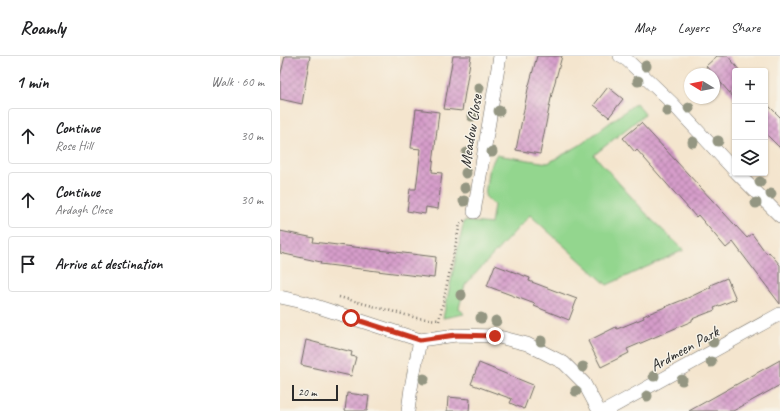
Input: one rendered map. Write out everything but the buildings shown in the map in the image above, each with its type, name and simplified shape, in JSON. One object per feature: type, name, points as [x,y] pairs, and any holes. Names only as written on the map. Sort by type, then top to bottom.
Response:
[{"type":"street","name":"Meadow Close","points":[[474,212],[500,56]]},
{"type":"street","points":[[620,56],[627,60],[672,103],[732,168]]},
{"type":"street","points":[[740,176],[780,216]]},
{"type":"street","points":[[280,297],[303,302],[420,340],[456,335],[495,336],[527,344],[564,363],[584,382],[599,411]]},
{"type":"street","name":"Ardmeen Park","points":[[605,411],[780,314]]},
{"type":"street","points":[[408,411],[420,340]]},
{"type":"path","points":[[435,339],[460,224],[474,212]]},
{"type":"path","points":[[332,296],[417,318],[439,320]]},
{"type":"green space","points":[[636,103],[645,114],[594,155],[651,219],[684,250],[607,285],[530,215],[465,285],[459,308],[464,314],[443,318],[464,221],[491,224],[494,205],[485,196],[488,172],[496,155],[548,163],[580,145]]},
{"type":"route","points":[[351,318],[420,340],[456,335],[495,336]]}]
